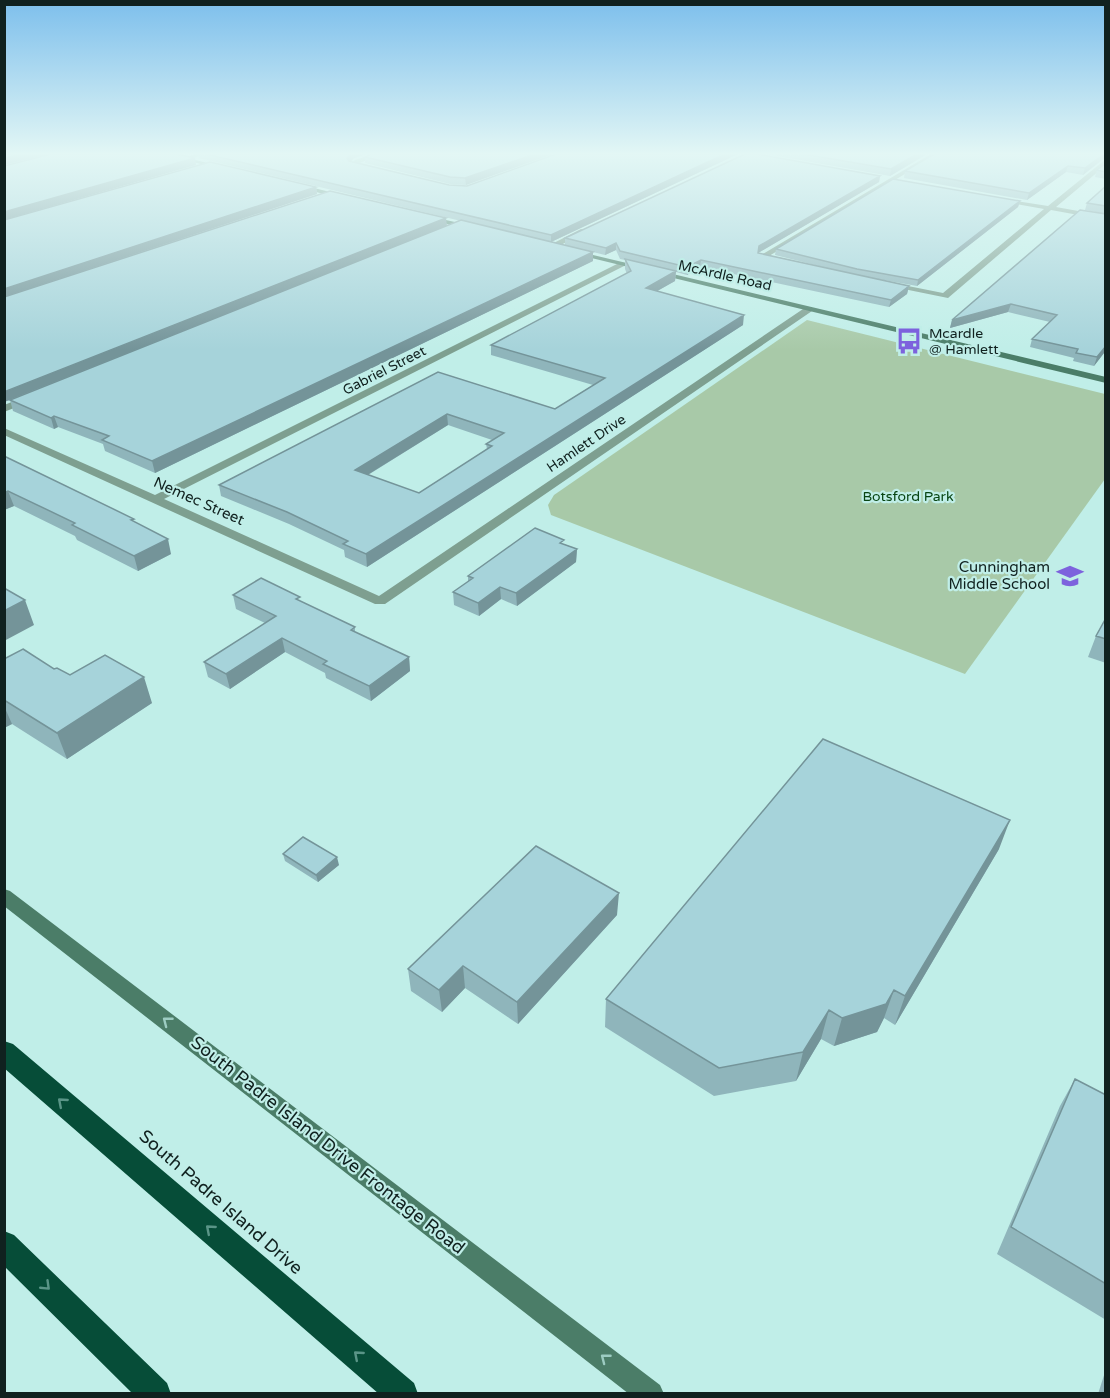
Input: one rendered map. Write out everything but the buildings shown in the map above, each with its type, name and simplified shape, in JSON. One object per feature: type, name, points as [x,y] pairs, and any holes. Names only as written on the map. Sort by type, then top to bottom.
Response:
[{"type":"highway","name":"South Padre Island Drive","points":[[4,1052],[403,1394]]},
{"type":"highway","points":[[4,1245],[156,1394]]},
{"type":"main road","points":[[437,219],[484,231]]},
{"type":"main road","name":"McArdle Road","points":[[539,244],[1106,380]]},
{"type":"main road","name":"South Padre Island Drive Frontage Road","points":[[4,896],[651,1394]]},
{"type":"street","points":[[785,262],[762,257],[825,219]]},
{"type":"street","points":[[877,283],[945,296],[1037,219]]},
{"type":"street","points":[[450,230],[462,225]]},
{"type":"street","points":[[550,246],[589,228]]},
{"type":"street","name":"Gabriel Street","points":[[155,499],[624,264]]},
{"type":"street","name":"Hamlett Drive","points":[[380,601],[810,309]]},
{"type":"street","points":[[4,409],[38,395]]},
{"type":"street","name":"Nemec Street","points":[[4,431],[380,601]]},
{"type":"green space","name":"Botsford Park","points":[[807,320],[1105,394],[1105,479],[965,674],[551,515],[548,505],[554,495]]},
{"type":"place","name":"Mcardle @ Hamlett","points":[[909,341]]},
{"type":"place","name":"Cunningham Middle School","points":[[1070,576]]}]
